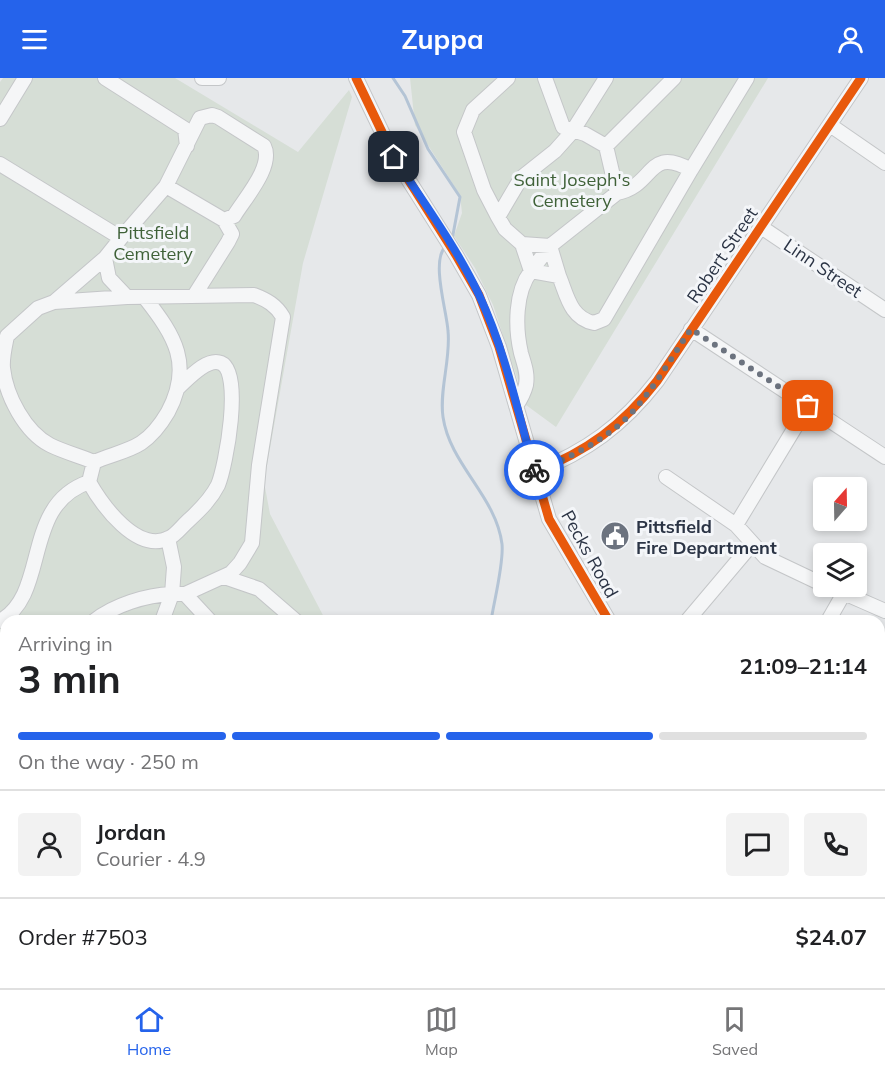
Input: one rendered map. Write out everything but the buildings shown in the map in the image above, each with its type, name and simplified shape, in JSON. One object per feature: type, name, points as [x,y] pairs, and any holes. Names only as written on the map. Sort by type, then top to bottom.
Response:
[{"type":"street","points":[[0,119],[25,78]]},
{"type":"street","points":[[105,78],[185,129],[187,147]]},
{"type":"street","points":[[202,78],[219,78]]},
{"type":"street","name":"Pecks Road","points":[[356,78],[394,157],[479,295],[499,347],[549,519],[605,615]]},
{"type":"street","points":[[508,78],[473,110],[464,132],[484,190],[505,229],[522,244],[531,271]]},
{"type":"street","points":[[546,78],[562,127],[572,132],[585,134],[606,146],[617,193]]},
{"type":"street","points":[[498,217],[521,178],[555,152],[572,132],[606,78]]},
{"type":"street","points":[[606,146],[674,78]]},
{"type":"street","points":[[550,246],[569,305],[580,317],[594,323],[604,319],[747,78]]},
{"type":"street","name":"Robert Street","points":[[534,472],[570,458],[603,436],[634,411],[861,78]]},
{"type":"street","points":[[54,302],[105,258],[166,186],[200,118],[212,115],[264,146],[268,156],[234,216],[224,220]]},
{"type":"street","points":[[830,125],[885,163]]},
{"type":"street","points":[[516,406],[526,385],[526,370],[519,338],[519,298],[531,271],[550,246],[617,193],[633,189],[655,167],[666,160],[673,160],[691,170]]},
{"type":"street","points":[[0,164],[121,238]]},
{"type":"street","points":[[166,186],[224,220],[232,234],[194,296]]},
{"type":"street","name":"Linn Street","points":[[761,226],[885,310]]},
{"type":"street","points":[[522,244],[550,246]]},
{"type":"street","points":[[105,258],[110,278],[127,297]]},
{"type":"street","points":[[531,271],[559,276]]},
{"type":"street","points":[[94,462],[89,482],[103,507],[126,528],[140,536],[155,540],[168,538],[209,500],[218,485],[225,459],[233,386],[226,367],[215,362],[208,364],[179,387],[153,434],[130,450],[94,462],[51,445],[33,432],[14,403],[1,370],[3,334],[38,308],[54,302],[127,297],[254,295],[267,300],[282,317],[259,465],[252,543],[240,563],[224,578],[178,594],[135,601],[102,615]]},
{"type":"street","points":[[145,298],[174,338],[181,368],[179,387]]},
{"type":"street","points":[[691,329],[885,457]]},
{"type":"street","points":[[736,525],[808,406]]},
{"type":"street","points":[[666,477],[736,525],[765,557],[813,580]]},
{"type":"street","points":[[6,615],[27,585],[45,524],[53,510],[65,496],[89,482]]},
{"type":"street","points":[[166,615],[178,594],[168,538]]},
{"type":"street","points":[[692,615],[752,544]]},
{"type":"street","points":[[224,578],[259,589],[289,615]]},
{"type":"street","points":[[178,594],[203,615]]},
{"type":"street","points":[[831,615],[842,597]]},
{"type":"street","points":[[853,597],[885,611]]},
{"type":"green space","name":"Pittsfield Cemetery","points":[[3,78],[175,78],[298,152],[349,90],[352,97],[303,263],[264,482],[270,514],[323,615],[0,615],[0,82]]},
{"type":"green space","name":"Saint Joseph's Cemetery","points":[[410,78],[768,78],[556,427],[526,405],[493,305],[475,268],[454,236],[462,213],[460,195],[415,125]]},
{"type":"waterway","points":[[393,78],[405,96],[428,149],[460,197],[452,240]]},
{"type":"waterway","points":[[445,247],[439,264],[448,342],[443,417],[454,450],[483,495],[498,527],[502,544],[502,561],[492,615]]},
{"type":"cycle path","points":[[356,78],[394,157],[479,295],[499,347],[549,519],[605,615]]},
{"type":"cycle path","points":[[535,472],[571,455],[602,436],[644,397],[861,78]]},
{"type":"way so far","points":[[534,470],[534,472],[570,458],[603,436],[634,411],[691,329],[808,406]]},
{"type":"place","name":"Pittsfield Fire Department","points":[[615,536]]},
{"type":"route","points":[[394,157],[479,295],[499,347],[534,470]]}]
